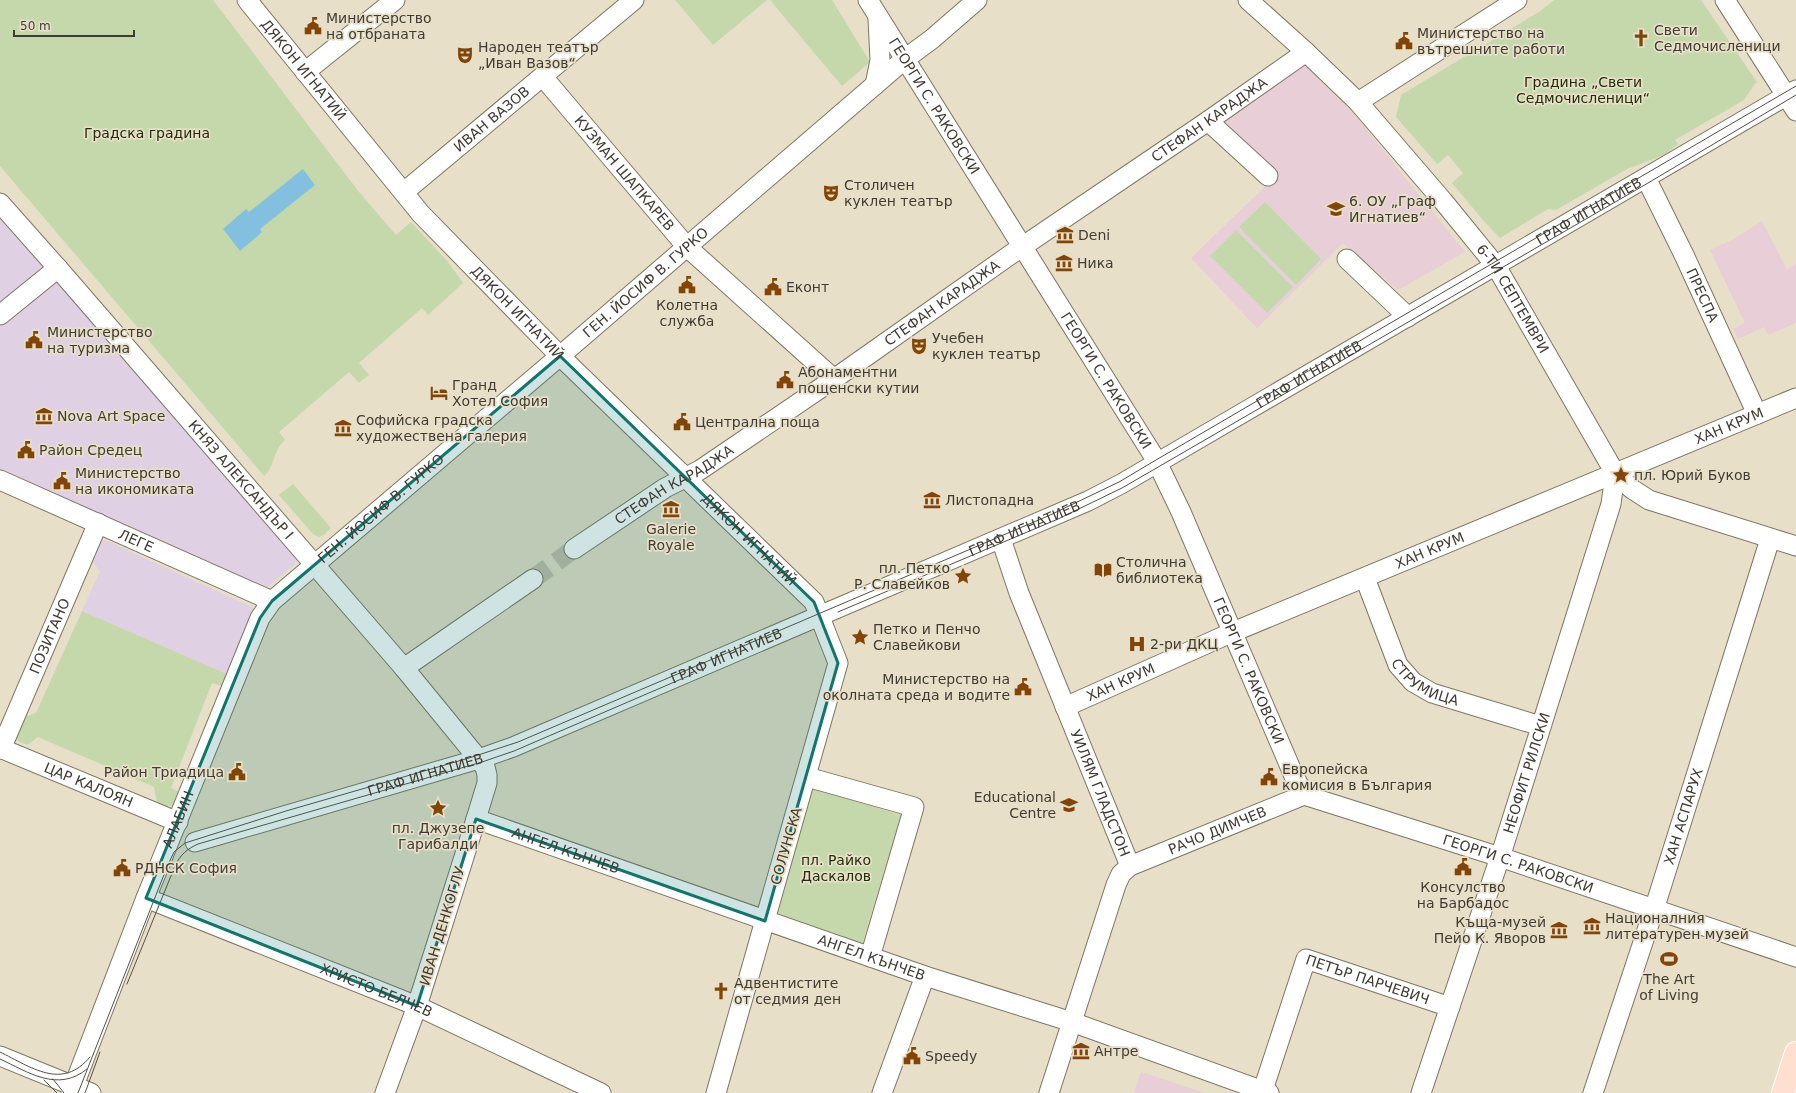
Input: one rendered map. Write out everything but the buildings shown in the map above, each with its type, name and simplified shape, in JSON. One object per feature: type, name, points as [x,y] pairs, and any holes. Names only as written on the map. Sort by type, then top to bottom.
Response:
[{"type":"main road","points":[[1783,1093],[1796,1053]]},
{"type":"street","name":"ДЯКОН ИГНАТИЙ","points":[[247,0],[421,214],[560,356],[817,609]]},
{"type":"street","points":[[300,66],[395,0]]},
{"type":"street","name":"ИВАН ВАЗОВ","points":[[404,192],[543,78],[634,0]]},
{"type":"street","name":"ГЕОРГИ С. РАКОВСКИ","points":[[868,0],[1158,463],[1233,632],[1294,776],[1304,794],[1500,857],[1796,957]]},
{"type":"street","name":"ГЕН. ЙОСИФ В. ГУРКО","points":[[314,565],[560,356],[905,59],[932,39],[977,0]]},
{"type":"street","name":"6-ТИ СЕПТЕМВРИ","points":[[1248,0],[1306,52],[1358,102],[1443,200],[1496,266],[1615,473],[1632,489],[1649,500],[1796,546]]},
{"type":"street","points":[[1358,102],[1517,0]]},
{"type":"street","points":[[1725,0],[1793,98]]},
{"type":"street","points":[[875,85],[880,60],[878,17]]},
{"type":"street","name":"СТЕФАН КАРАДЖА","points":[[574,549],[665,488],[700,470],[1306,52]]},
{"type":"street","name":"КУЗМАН ШАПКАРЕВ","points":[[543,78],[687,247],[834,379]]},
{"type":"street","name":"ГРАФ ИГНАТИЕВ","points":[[195,842],[479,759],[520,744],[817,609],[1001,539],[1088,501],[1158,463],[1646,178],[1793,98]]},
{"type":"street","points":[[1208,121],[1268,176]]},
{"type":"street","name":"ПРЕСПА","points":[[1646,178],[1660,203],[1757,414]]},
{"type":"street","name":"КНЯЗ АЛЕКСАНДЪР I","points":[[0,203],[404,668],[479,759]]},
{"type":"street","points":[[1347,259],[1408,317]]},
{"type":"street","points":[[0,315],[58,268]]},
{"type":"street","name":"ХАН КРУМ","points":[[1065,707],[1233,632],[1796,398]]},
{"type":"street","name":"НЕОФИТ РИЛСКИ","points":[[1421,1093],[1500,857],[1611,504],[1615,473]]},
{"type":"street","name":"ЛЕГЕ","points":[[0,480],[272,601]]},
{"type":"street","name":"ПОЗИТАНО","points":[[1,748],[98,523]]},
{"type":"street","name":"УИЛЯМ ГЛАДСТОН","points":[[1001,539],[1018,593],[1130,866],[1121,874],[1116,885],[1049,1093]]},
{"type":"street","name":"ХАН АСПАРУХ","points":[[1593,1093],[1654,909],[1770,539]]},
{"type":"street","name":"АЛАБИН","points":[[72,1090],[146,898],[260,618],[272,601],[314,565]]},
{"type":"street","points":[[404,668],[533,578]]},
{"type":"street","name":"СТРУМИЦА","points":[[1364,578],[1398,665],[1413,682],[1432,693],[1541,726]]},
{"type":"street","name":"СОЛУНСКА","points":[[716,1093],[807,777],[838,663],[817,609]]},
{"type":"street","name":"ЦАР КАЛОЯН","points":[[1,748],[178,822]]},
{"type":"street","name":"ИВАН ДЕНКОГЛУ","points":[[385,1093],[417,1006],[487,783],[485,767],[479,759]]},
{"type":"street","points":[[807,777],[914,806],[870,956]]},
{"type":"street","name":"РАЧО ДИМЧЕВ","points":[[1130,866],[1304,794]]},
{"type":"street","name":"АНГЕЛ КЪНЧЕВ","points":[[476,820],[925,976],[1072,1022],[1264,1092]]},
{"type":"street","name":"ХРИСТО БЕЛЧЕВ","points":[[146,898],[417,1006],[601,1093]]},
{"type":"street","name":"ПЕТЪР ПАРЧЕВИЧ","points":[[1264,1092],[1306,959],[1450,1007]]},
{"type":"street","points":[[882,1093],[925,976]]},
{"type":"street","points":[[0,1056],[72,1090],[91,1093]]},
{"type":"highlighted area","points":[[560,356],[814,602],[838,663],[765,921],[476,819],[417,1006],[146,898],[260,618],[272,601]]},
{"type":"shaded area","name":"6. ОУ „Граф Игнатиев“","points":[[1301,62],[1355,115],[1465,252],[1398,290],[1343,243],[1257,328],[1191,258],[1277,175],[1220,120]]},
{"type":"shaded area","points":[[0,213],[295,558],[296,561],[294,565],[264,590],[0,473]]},
{"type":"shaded area","points":[[1762,221],[1787,270],[1796,263],[1796,323],[1768,335],[1764,327],[1738,339],[1733,329],[1745,323],[1710,250],[1734,239]]},
{"type":"shaded area","points":[[105,540],[252,607],[254,613],[229,675],[82,611],[100,571],[91,560],[100,542]]},
{"type":"shaded area","points":[[1141,1072],[1205,1093],[1134,1093]]},
{"type":"green space","name":"Градска градина","points":[[0,0],[213,0],[359,192],[396,235],[411,222],[449,263],[463,283],[428,315],[422,308],[359,363],[369,375],[359,383],[349,372],[279,432],[285,440],[278,449],[268,472],[264,476],[0,166]]},
{"type":"green space","points":[[675,0],[767,0],[713,45]]},
{"type":"green space","points":[[770,0],[832,0],[870,62],[842,86]]},
{"type":"green space","name":"Градина „Свети Седмочисленици“","points":[[1554,0],[1701,0],[1757,82],[1744,100],[1675,140],[1678,144],[1664,155],[1627,169],[1556,210],[1548,209],[1500,238],[1452,183],[1463,173],[1448,155],[1437,164],[1396,117],[1401,95],[1539,12]]},
{"type":"green space","points":[[1265,202],[1321,259],[1296,285],[1239,227]]},
{"type":"green space","points":[[1236,230],[1293,287],[1267,313],[1210,256]]},
{"type":"green space","points":[[293,484],[331,528],[325,534],[319,537],[313,534],[279,495]]},
{"type":"green space","points":[[82,611],[229,675],[224,687],[212,683],[171,788],[182,793],[175,805],[167,806],[157,802],[154,787],[38,737],[27,745],[15,738],[21,718],[36,713]]},
{"type":"green space","name":"пл. Райко Даскалов","points":[[812,788],[901,815],[861,948],[771,921]]},
{"type":"water","points":[[303,169],[315,185],[260,229],[262,232],[240,251],[223,229],[246,209],[249,212]]},
{"type":"tunnel","points":[[533,579],[574,549]]},
{"type":"tram line","points":[[78,1093],[167,867],[174,852],[185,843],[286,811],[469,758],[518,742],[1048,516],[1119,482],[1796,86]]},
{"type":"tram line","points":[[838,612],[1058,519],[1122,488],[1648,183],[1796,95]]},
{"type":"tram line","points":[[127,984],[175,866],[187,850],[194,846],[482,762],[514,751],[693,674]]},
{"type":"tram line","points":[[0,1052],[35,1069],[46,1073],[57,1074],[68,1073],[79,1067],[90,1057]]},
{"type":"tram line","points":[[85,1093],[100,1052]]},
{"type":"tram line","points":[[0,1059],[32,1074],[54,1080],[76,1076],[87,1069]]},
{"type":"tram line","points":[[53,1079],[64,1093]]},
{"type":"tram line","points":[[44,1080],[57,1093]]},
{"type":"place","name":"Министерство на отбраната","points":[[313,26]]},
{"type":"place","name":"Свети Седмочисленици","points":[[1641,38]]},
{"type":"place","name":"Министерство на вътрешните работи","points":[[1404,41]]},
{"type":"place","name":"Народен театър „Иван Вазов“","points":[[465,55]]},
{"type":"place","name":"Столичен куклен театър","points":[[831,193]]},
{"type":"place","name":"6. ОУ „Граф Игнатиев“","points":[[1336,209]]},
{"type":"place","name":"Deni","points":[[1065,235]]},
{"type":"place","name":"Ника","points":[[1064,263]]},
{"type":"place","name":"Колетна служба","points":[[687,285]]},
{"type":"place","name":"Еконт","points":[[773,287]]},
{"type":"place","name":"Министерство на туризма","points":[[34,340]]},
{"type":"place","name":"Учебен куклен театър","points":[[919,346]]},
{"type":"place","name":"Абонаментни пощенски кутии","points":[[785,380]]},
{"type":"place","name":"Гранд Хотел София","points":[[439,393]]},
{"type":"place","name":"Nova Art Space","points":[[44,416]]},
{"type":"place","name":"Централна поща","points":[[682,422]]},
{"type":"place","name":"Софийска градска художествена галерия","points":[[343,428]]},
{"type":"place","name":"Район Средец","points":[[26,450]]},
{"type":"place","name":"пл. Юрий Буков","points":[[1621,475]]},
{"type":"place","name":"Министерство на икономиката","points":[[62,481]]},
{"type":"place","name":"Листопадна","points":[[932,500]]},
{"type":"place","name":"Galerie Royale","points":[[671,509]]},
{"type":"place","name":"Столична библиотека","points":[[1103,570]]},
{"type":"place","name":"пл. Петко Р. Славейков","points":[[963,576]]},
{"type":"place","name":"Петко и Пенчо Славейкови","points":[[860,637]]},
{"type":"place","name":"2-ри ДКЦ","points":[[1137,644]]},
{"type":"place","name":"Министерство на околната среда и водите","points":[[1023,687]]},
{"type":"place","name":"Район Триадица","points":[[237,772]]},
{"type":"place","name":"Европейска комисия в България","points":[[1269,777]]},
{"type":"place","name":"Educational Centre","points":[[1069,805]]},
{"type":"place","name":"пл. Джузепе Гарибалди","points":[[438,808]]},
{"type":"place","name":"Консулство на Барбадос","points":[[1463,867]]},
{"type":"place","name":"РДНСК София","points":[[122,868]]},
{"type":"place","name":"Националния литературен музей","points":[[1592,926]]},
{"type":"place","name":"Къща-музей Пейо К. Яворов","points":[[1559,930]]},
{"type":"place","name":"The Art of Living","points":[[1669,959]]},
{"type":"place","name":"Адвентистите от седмия ден","points":[[721,991]]},
{"type":"place","name":"Антре","points":[[1081,1051]]},
{"type":"place","name":"Speedy","points":[[912,1056]]}]
